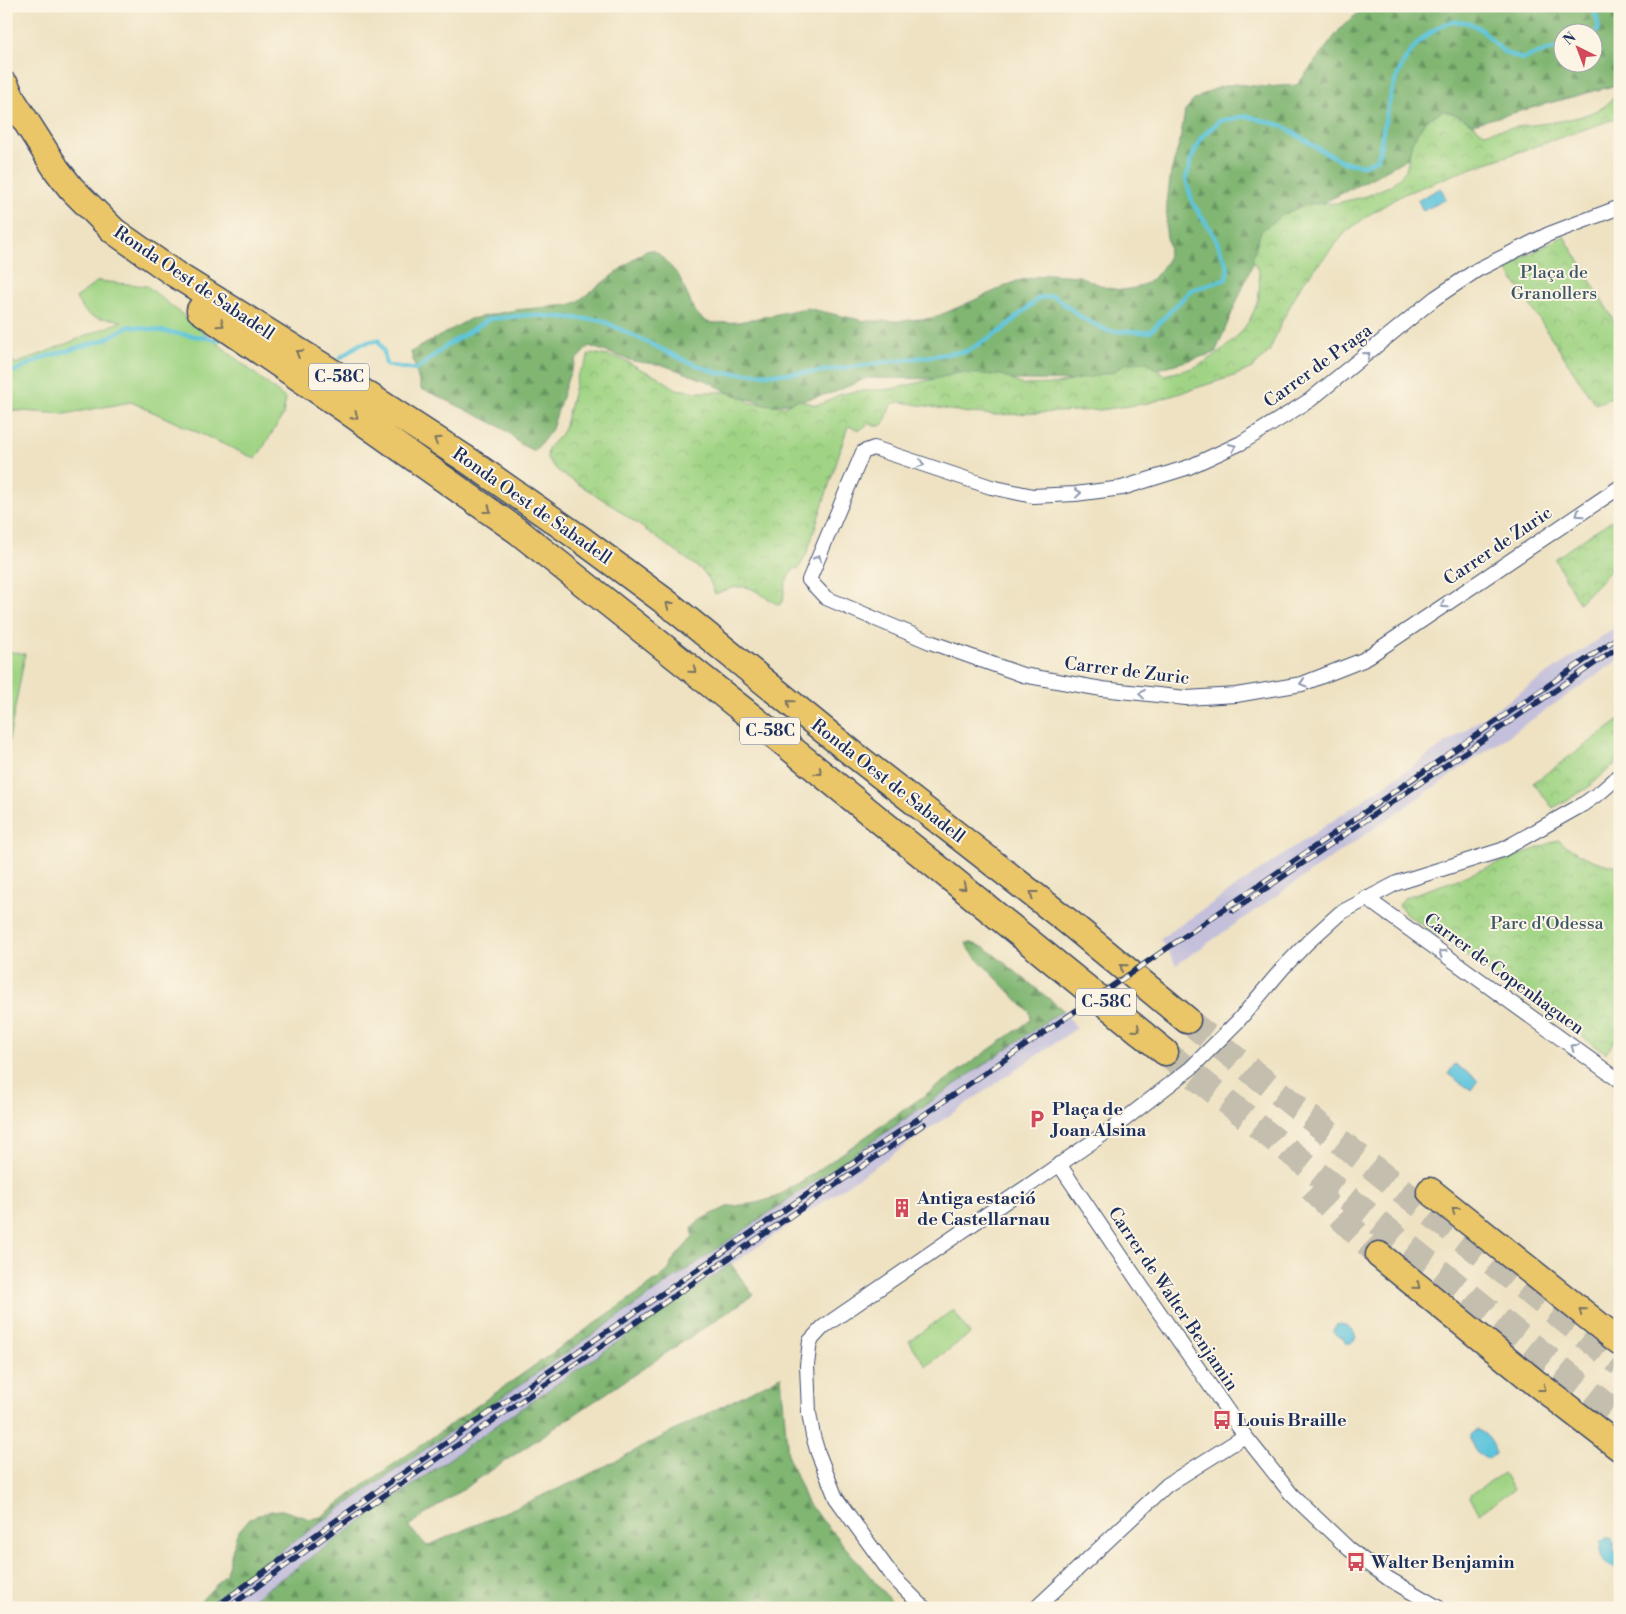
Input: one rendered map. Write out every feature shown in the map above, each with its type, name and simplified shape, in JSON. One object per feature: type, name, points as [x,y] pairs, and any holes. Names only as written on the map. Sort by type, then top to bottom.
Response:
[{"type":"highway","name":"Ronda Oest de Sabadell","points":[[6,86],[13,101],[57,170],[71,188],[114,231],[175,274],[403,418],[534,505],[671,606],[852,753],[1071,924],[1188,1020]]},
{"type":"highway","name":"Ronda Oest de Sabadell","points":[[6,104],[31,148],[64,192],[132,258],[232,332],[519,532],[1046,953],[1166,1052]]},
{"type":"highway","points":[[1430,1190],[1620,1342]]},
{"type":"highway","points":[[1379,1255],[1620,1448]]},
{"type":"street","name":"Carrer de Praga","points":[[826,598],[809,580],[863,452],[874,448],[991,488],[1033,496],[1075,494],[1122,488],[1189,467],[1241,443],[1310,400],[1435,298],[1477,270],[1549,234],[1620,208]]},
{"type":"street","name":"Carrer de Zuric","points":[[826,598],[930,642],[1023,675],[1102,690],[1186,698],[1236,695],[1302,684],[1363,660],[1620,487]]},
{"type":"street","points":[[924,1608],[894,1578],[836,1498],[818,1453],[809,1413],[806,1365],[810,1341],[823,1327],[1124,1120],[1191,1068],[1238,1021],[1282,969],[1340,913],[1397,883],[1502,850],[1582,804],[1602,791],[1620,774]]},
{"type":"street","name":"Carrer de Copenhaguen","points":[[1366,898],[1618,1074]]},
{"type":"street","name":"Carrer de Walter Benjamin","points":[[1059,1164],[1245,1436],[1292,1495],[1349,1549],[1389,1579],[1439,1608]]},
{"type":"street","points":[[1036,1608],[1166,1486],[1245,1436]]},
{"type":"shaded area","points":[[1620,624],[1620,659],[1176,965],[1160,939]]},
{"type":"shaded area","points":[[1063,1010],[1077,1028],[497,1425],[240,1608],[203,1608],[310,1529],[418,1453]]},
{"type":"green space","points":[[1366,6],[1619,6],[1620,84],[1465,126],[1370,179],[1266,232],[1215,353],[1114,381],[867,378],[835,392],[787,403],[769,405],[736,396],[707,381],[663,365],[633,361],[589,346],[576,360],[568,378],[552,429],[534,451],[520,444],[497,425],[421,389],[411,352],[470,319],[516,310],[569,305],[577,302],[645,251],[652,250],[658,253],[679,276],[694,310],[700,317],[707,322],[715,323],[739,322],[806,308],[865,321],[933,318],[1017,281],[1049,274],[1079,276],[1107,288],[1122,290],[1135,288],[1147,283],[1158,274],[1167,261],[1169,247],[1166,232],[1167,202],[1171,172],[1180,141],[1185,111],[1193,101],[1207,92],[1220,87],[1235,84],[1265,87],[1297,85],[1341,28]]},
{"type":"green space","points":[[1619,92],[1620,117],[1458,173],[1404,194],[1370,214],[1346,232],[1301,285],[1282,321],[1269,352],[1254,367],[1234,376],[1149,403],[1100,410],[996,415],[969,413],[901,402],[891,404],[885,422],[880,426],[868,424],[860,430],[848,426],[807,553],[799,568],[793,569],[788,578],[785,585],[783,602],[779,605],[748,588],[735,587],[715,594],[709,579],[703,571],[607,502],[558,471],[547,458],[548,448],[561,434],[565,425],[578,374],[587,361],[588,356],[592,353],[618,358],[630,363],[657,376],[676,389],[697,392],[726,392],[744,398],[750,403],[785,406],[799,400],[816,405],[841,394],[892,389],[959,373],[1002,375],[1022,385],[1057,384],[1113,372],[1127,363],[1146,362],[1164,375],[1193,368],[1213,357],[1235,339],[1244,328],[1257,304],[1259,274],[1252,259],[1261,231],[1284,214],[1307,204],[1337,203],[1367,196],[1391,185],[1406,170],[1412,142],[1425,121],[1442,111],[1449,112],[1460,116],[1484,133],[1559,121],[1588,114],[1602,108]]},
{"type":"green space","name":"Plaça de Granollers","points":[[1564,236],[1620,331],[1620,395],[1595,404],[1505,267]]},
{"type":"green space","points":[[98,281],[147,286],[286,399],[283,415],[256,459],[131,402],[65,414],[6,410],[6,353],[16,364],[122,321],[91,316],[76,298]]},
{"type":"green space","points":[[1620,515],[1620,565],[1613,568],[1579,603],[1555,559]]},
{"type":"green space","points":[[6,651],[25,654],[6,756]]},
{"type":"green space","points":[[1620,720],[1620,760],[1586,789],[1553,808],[1533,783]]},
{"type":"green space","name":"Parc d'Odessa","points":[[1558,840],[1587,858],[1620,867],[1620,1034],[1606,1053],[1406,914],[1399,905],[1405,897],[1450,882]]},
{"type":"green space","points":[[966,943],[972,943],[987,949],[1063,1010],[390,1473],[203,1608],[191,1608],[200,1602],[226,1574],[237,1533],[250,1518],[271,1511],[282,1510],[310,1519],[321,1517],[661,1277],[669,1270],[672,1261],[693,1237],[692,1228],[700,1220],[727,1207],[757,1203],[776,1197],[813,1174],[1027,1023],[1031,1019],[1030,1013],[975,956]]},
{"type":"green space","points":[[731,1264],[753,1295],[408,1526],[427,1546],[576,1481],[781,1376],[788,1456],[806,1501],[897,1608],[240,1608],[497,1425]]},
{"type":"green space","points":[[953,1310],[970,1334],[926,1366],[909,1341]]},
{"type":"green space","points":[[1503,1473],[1514,1489],[1480,1513],[1469,1496]]},
{"type":"water","points":[[1441,188],[1446,199],[1423,211],[1418,200]]},
{"type":"water","points":[[1455,1064],[1478,1080],[1471,1090],[1448,1074]]},
{"type":"water","points":[[1340,1324],[1348,1327],[1354,1333],[1356,1338],[1351,1343],[1345,1343],[1343,1337],[1337,1336],[1333,1331],[1336,1325]]},
{"type":"water","points":[[1478,1430],[1487,1437],[1494,1447],[1495,1454],[1489,1459],[1481,1456],[1472,1443],[1471,1435],[1474,1431]]},
{"type":"water","points":[[1611,1538],[1614,1542],[1614,1552],[1620,1555],[1620,1564],[1615,1568],[1607,1565],[1601,1555],[1601,1542]]},
{"type":"waterway","points":[[1594,6],[1597,22]]},
{"type":"waterway","points":[[340,358],[360,344],[378,340],[384,352],[386,365],[416,370],[446,346],[489,319],[529,315],[601,320],[686,361],[718,373],[775,374],[816,372],[968,351],[1002,330],[1039,298],[1054,296],[1082,318],[1108,331],[1150,332],[1191,290],[1226,279],[1228,267],[1214,235],[1193,204],[1186,179],[1191,160],[1201,138],[1219,121],[1247,116],[1283,126],[1319,149],[1346,163],[1365,165],[1378,158],[1388,105],[1393,88],[1408,56],[1419,42],[1440,26],[1456,22],[1471,24],[1482,30],[1504,52],[1522,59],[1554,49]]},
{"type":"waterway","points":[[6,375],[45,357],[104,340],[129,326],[220,340]]},
{"type":"tunnel","points":[[1187,1020],[1620,1364]]},
{"type":"tunnel","points":[[1165,1052],[1620,1416]]},
{"type":"tunnel","points":[[1311,1188],[1379,1255]]},
{"type":"railway","points":[[214,1608],[590,1343],[1132,973],[1620,636]]},
{"type":"railway","points":[[1233,911],[1620,646]]},
{"type":"railway","points":[[228,1608],[334,1530],[924,1124]]},
{"type":"place","name":"Plaça de Joan Alsina","points":[[1037,1119]]},
{"type":"place","name":"Antiga estació de Castellarnau","points":[[902,1208]]},
{"type":"place","name":"Louis Braille","points":[[1222,1420]]},
{"type":"place","name":"Walter Benjamin","points":[[1356,1562]]}]
